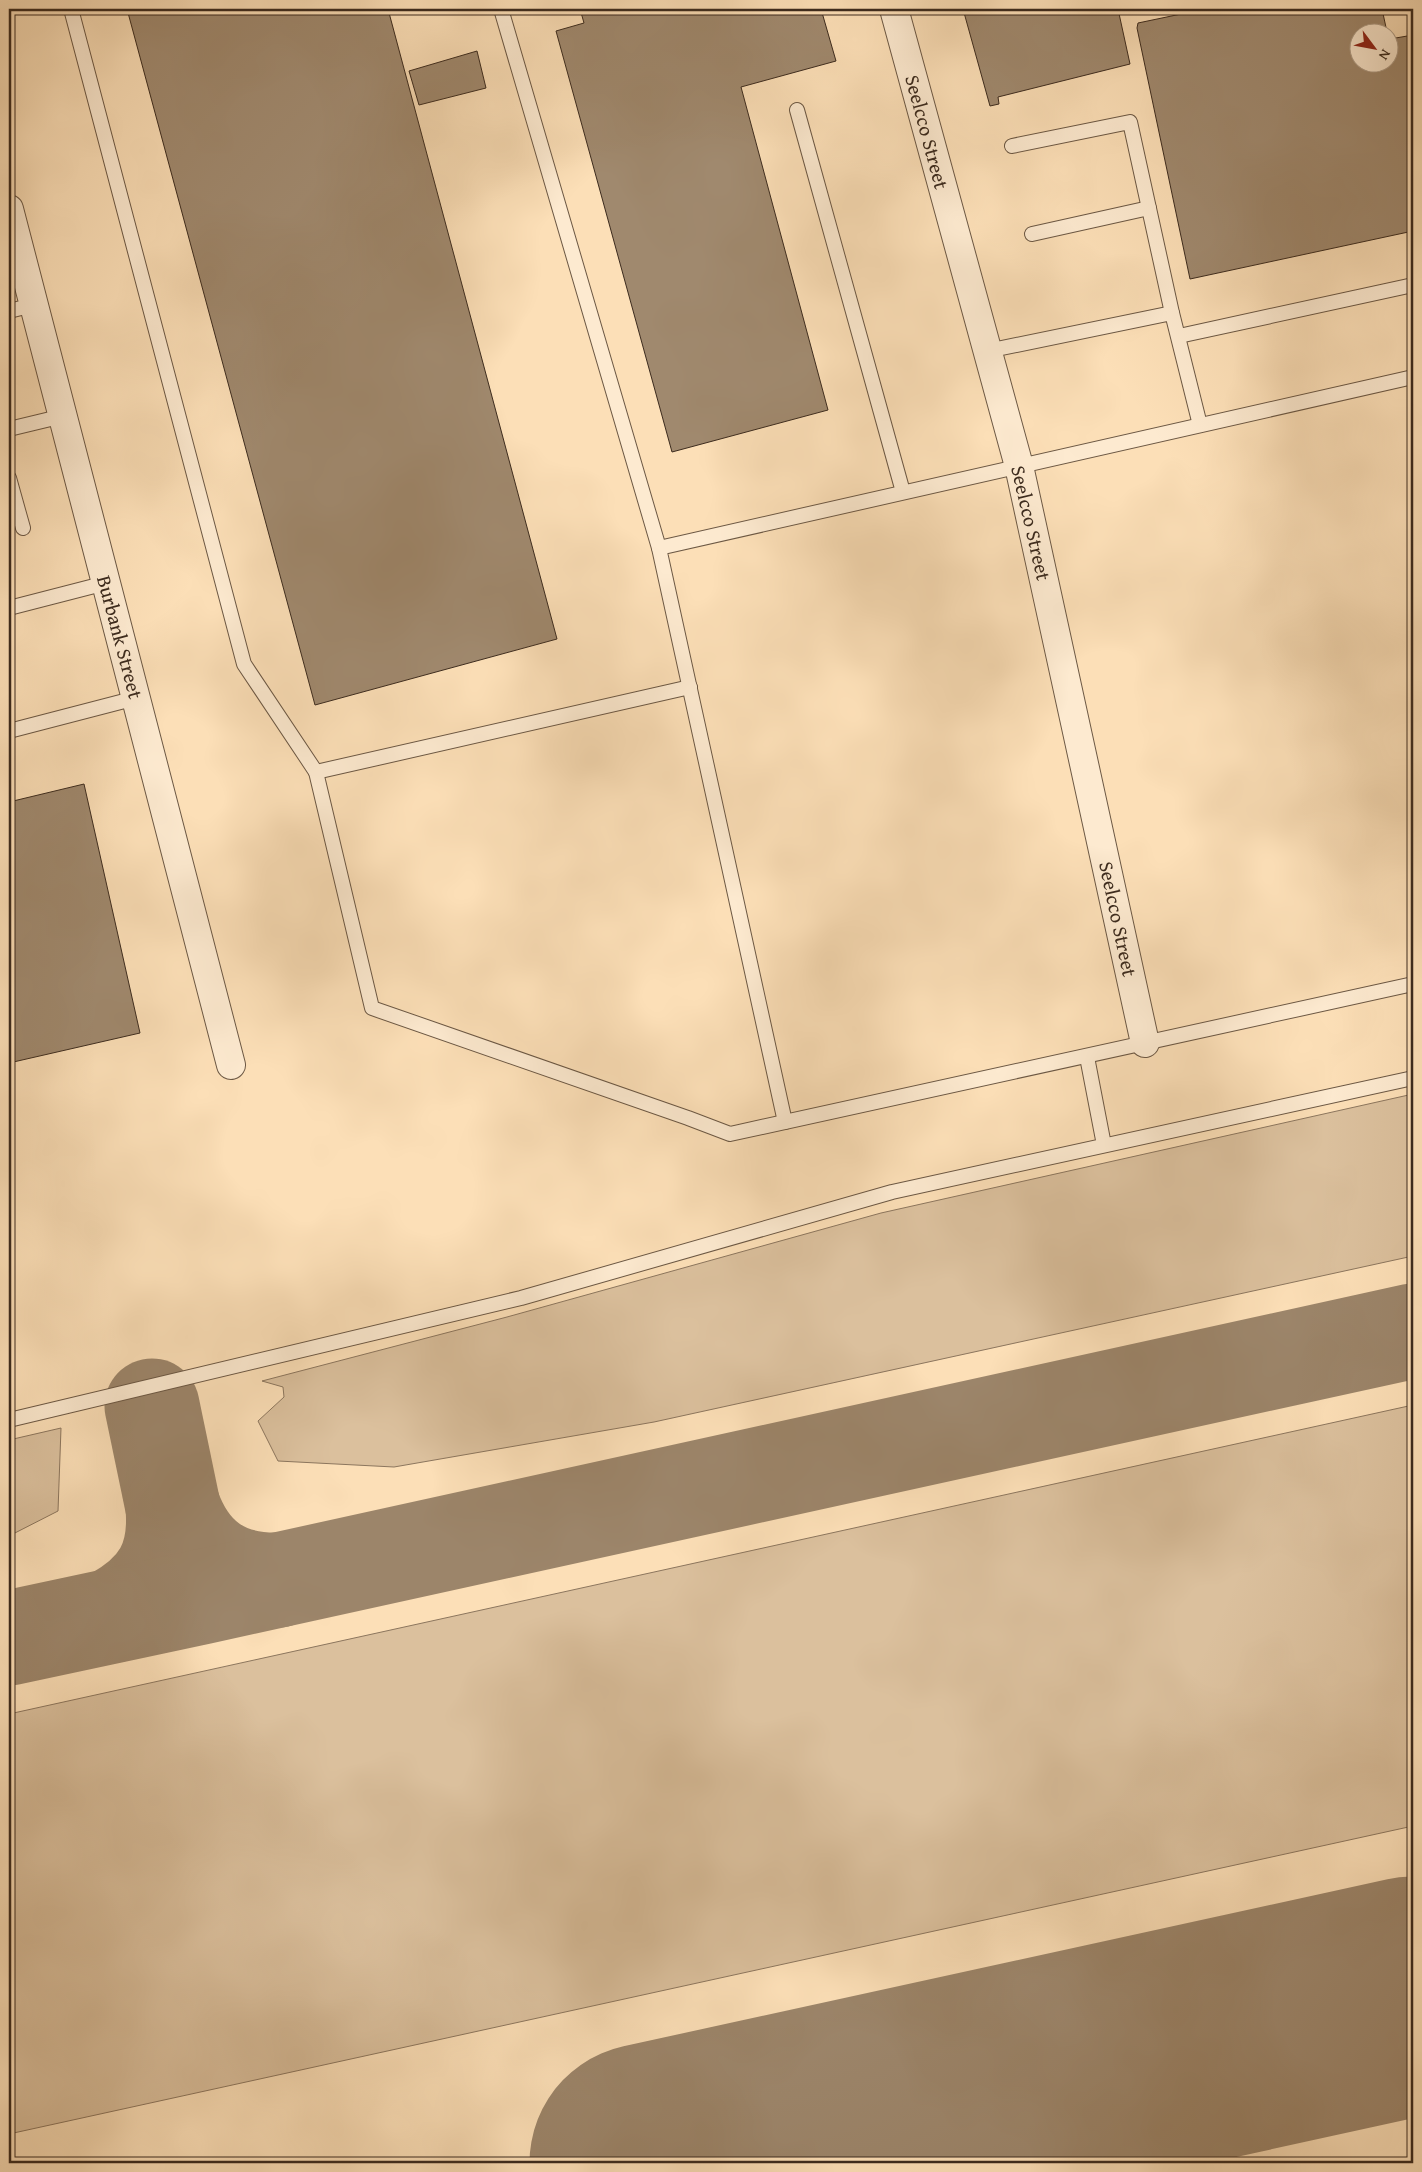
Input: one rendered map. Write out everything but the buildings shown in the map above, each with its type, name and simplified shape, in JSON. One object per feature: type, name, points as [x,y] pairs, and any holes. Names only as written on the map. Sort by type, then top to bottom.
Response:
[{"type":"street","name":"Seelcco Street","points":[[894,9],[1019,466],[1145,1043]]},
{"type":"street","name":"Burbank Street","points":[[9,209],[21,308],[63,416],[231,1065]]},
{"type":"lane","points":[[71,9],[244,664],[316,772],[372,1008],[730,1134],[1413,984]]},
{"type":"lane","points":[[501,9],[658,548],[786,1122]]},
{"type":"lane","points":[[797,110],[903,492]]},
{"type":"lane","points":[[1012,146],[1130,122],[1172,313],[1200,425]]},
{"type":"lane","points":[[1032,234],[1149,208]]},
{"type":"lane","points":[[1179,336],[1413,285]]},
{"type":"lane","points":[[987,351],[1172,313]]},
{"type":"lane","points":[[658,548],[1413,377]]},
{"type":"lane","points":[[9,429],[63,416]]},
{"type":"lane","points":[[9,478],[23,528]]},
{"type":"lane","points":[[9,608],[106,583]]},
{"type":"lane","points":[[316,772],[690,688]]},
{"type":"lane","points":[[9,731],[136,698]]},
{"type":"lane","points":[[1087,1057],[1104,1145]]},
{"type":"lane","points":[[9,1420],[521,1298],[892,1192],[1413,1078]]},
{"type":"shaded area","points":[[1413,1094],[1413,1256],[654,1422],[394,1467],[278,1461],[258,1421],[284,1397],[283,1387],[262,1381],[507,1317],[881,1213]]},
{"type":"shaded area","points":[[1413,1405],[1413,1826],[9,2134],[9,1714]]},
{"type":"shaded area","points":[[61,1428],[58,1511],[9,1536],[9,1440]]},
{"type":"taxiway","points":[[9,1638],[1413,1331]]},
{"type":"taxiway","points":[[152,1406],[173,1507]]},
{"type":"taxiway","points":[[114,1615],[143,1595],[162,1571],[172,1542],[173,1507],[190,1540],[212,1563],[226,1571],[242,1576],[278,1580]]},
{"type":"runway","points":[[649,2163],[1413,1996]]}]
